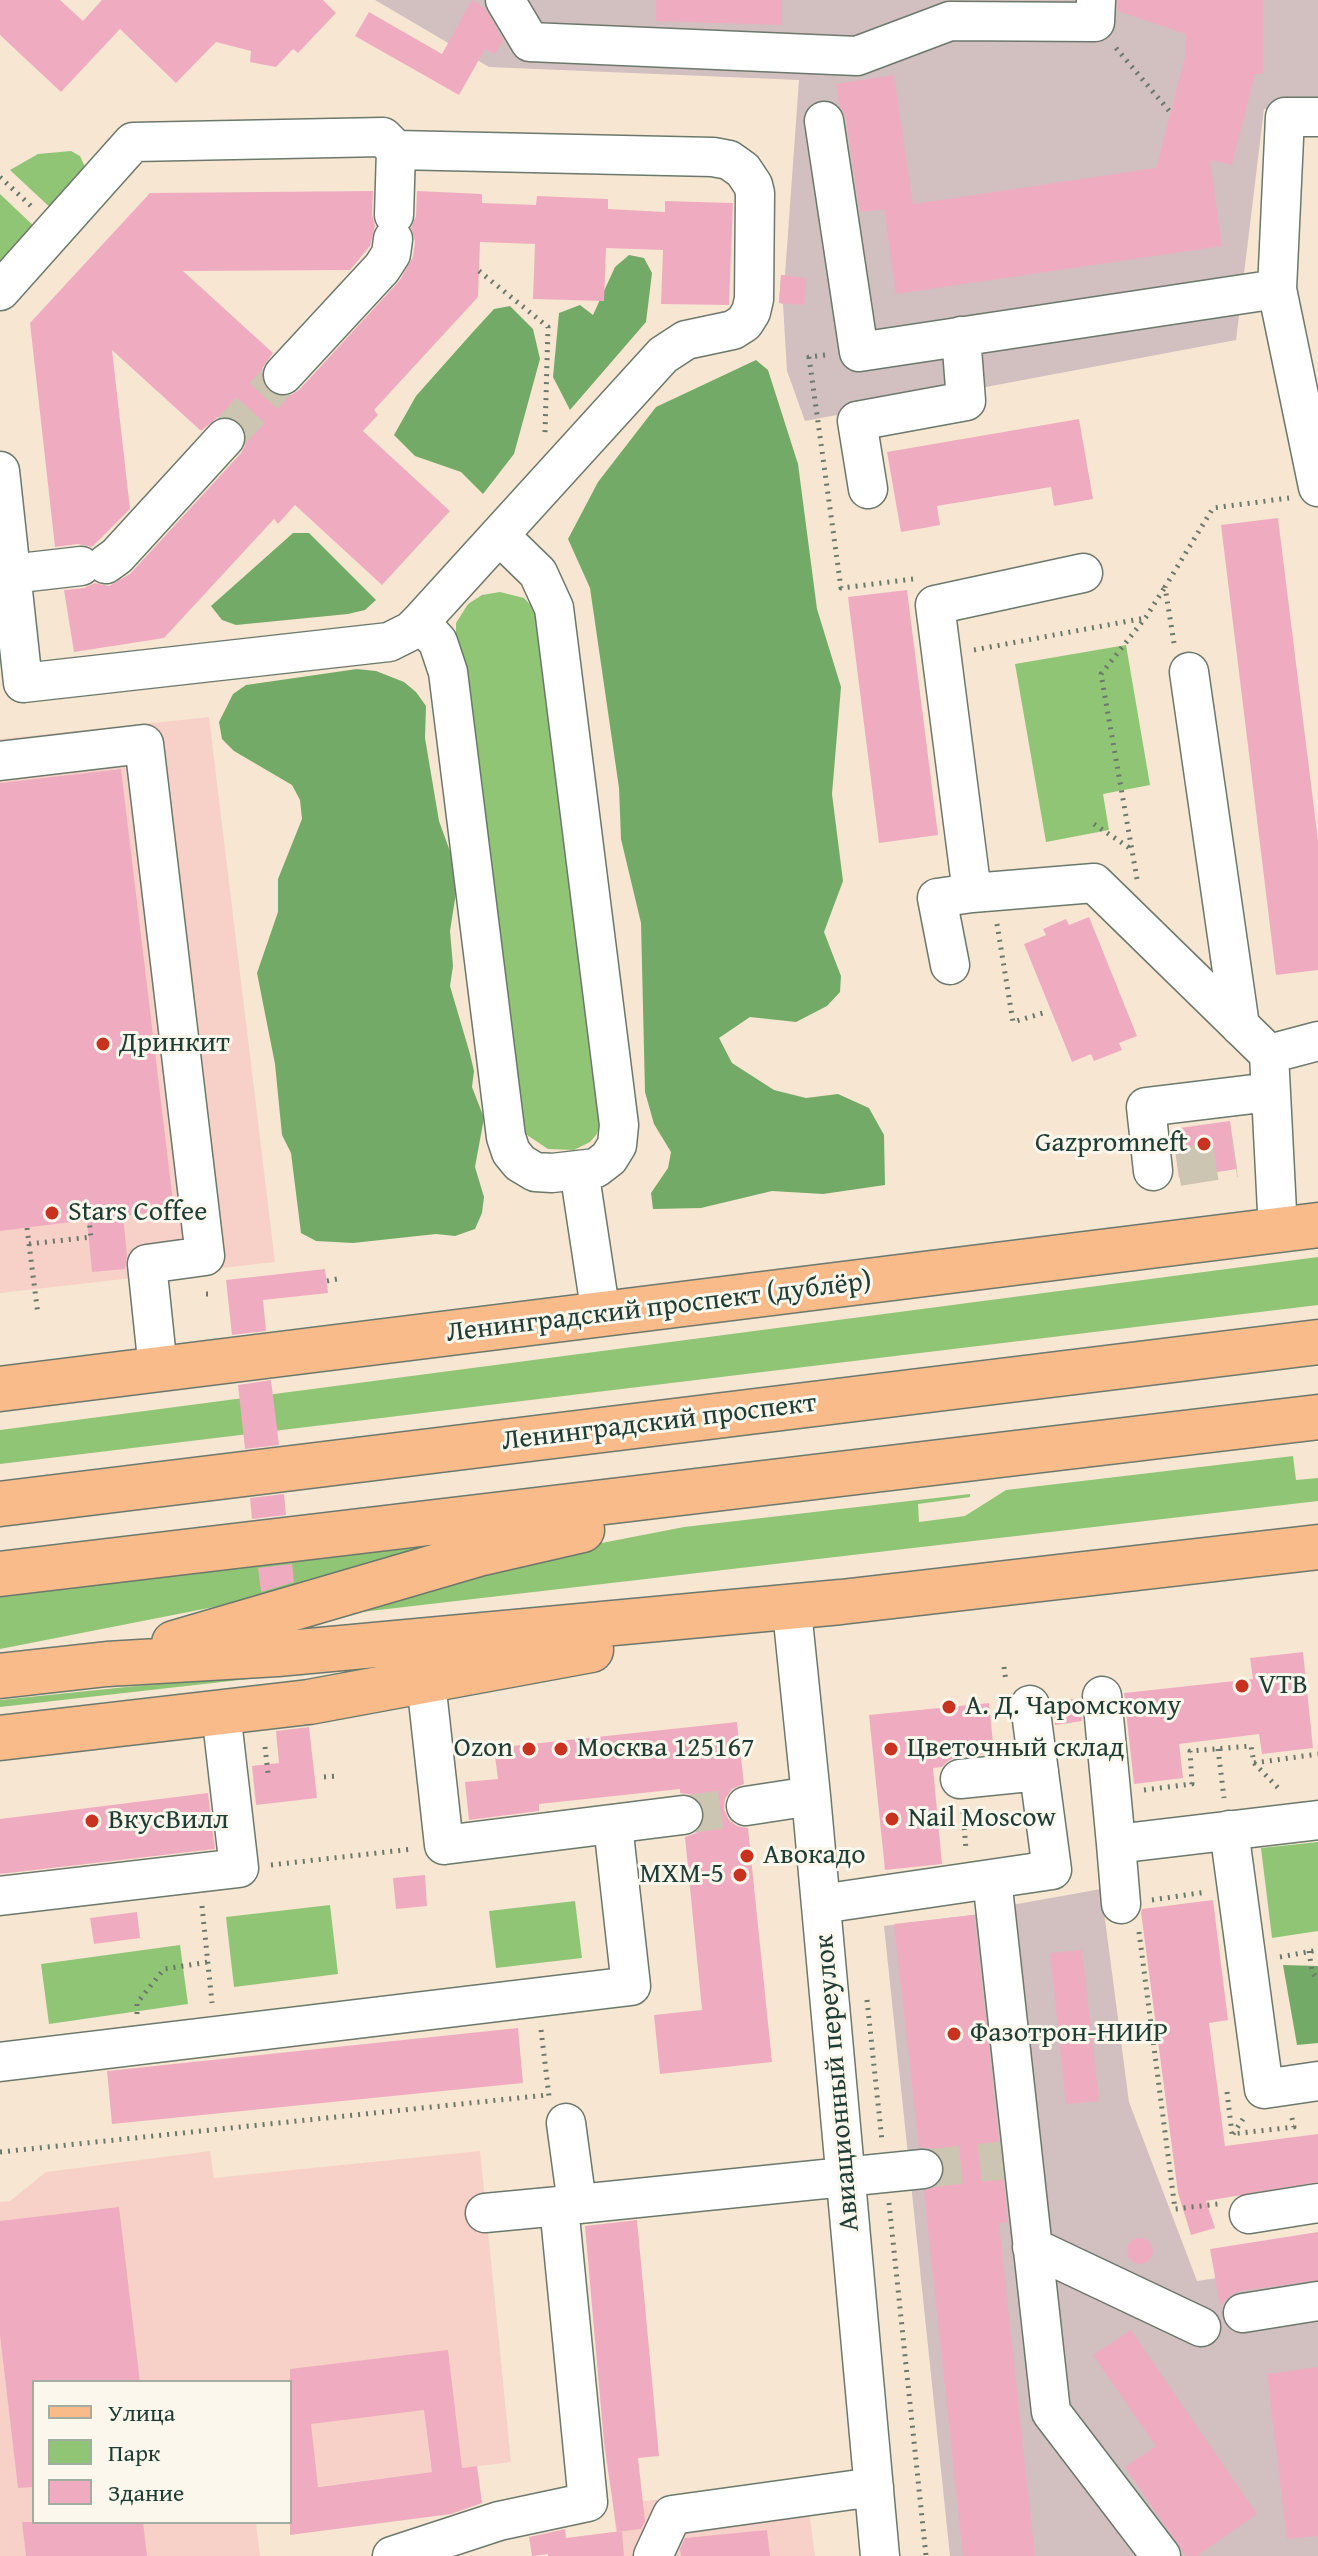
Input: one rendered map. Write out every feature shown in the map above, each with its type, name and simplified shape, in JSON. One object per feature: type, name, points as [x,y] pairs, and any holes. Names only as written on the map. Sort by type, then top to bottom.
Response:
[{"type":"main road","name":"Ленинградский проспект (дублёр)","points":[[0,1389],[1306,1227]]},
{"type":"main road","name":"Ленинградский проспект","points":[[0,1504],[1318,1342]]},
{"type":"main road","points":[[0,1574],[1318,1417]]},
{"type":"main road","points":[[107,1664],[482,1553],[819,1477]]},
{"type":"main road","points":[[0,1676],[107,1664],[277,1654],[841,1602],[1318,1547]]},
{"type":"main road","points":[[0,1738],[309,1702],[841,1602]]},
{"type":"street","points":[[505,0],[530,42],[857,56],[950,21],[1096,11]]},
{"type":"street","points":[[1310,492],[1277,289],[1285,117],[1318,117]]},
{"type":"street","points":[[824,121],[859,352],[1277,289]]},
{"type":"street","points":[[0,291],[133,142],[383,137],[396,150],[713,157],[737,165],[753,185],[756,202],[754,299],[744,323],[721,334],[686,340],[663,355],[420,622],[400,638],[377,644],[23,683],[0,471]]},
{"type":"street","points":[[283,375],[382,268],[391,254],[396,150]]},
{"type":"street","points":[[868,489],[857,421],[966,401],[961,336]]},
{"type":"street","points":[[11,574],[94,565],[117,556],[225,438]]},
{"type":"street","points":[[420,622],[438,642],[448,672],[506,1137],[511,1152],[520,1163],[535,1172],[596,1168],[609,1158],[617,1145],[619,1125],[554,608],[538,573],[499,535]]},
{"type":"street","points":[[982,892],[935,605],[1083,573]]},
{"type":"street","points":[[1189,672],[1240,1026]]},
{"type":"street","points":[[0,761],[144,744],[205,1256],[147,1264],[158,1369]]},
{"type":"street","points":[[950,965],[937,898],[1094,883],[1269,1054],[1270,1092],[1306,1227]]},
{"type":"street","points":[[1269,1054],[1318,1041]]},
{"type":"street","points":[[1153,1171],[1146,1107],[1270,1092]]},
{"type":"street","points":[[579,1170],[601,1315]]},
{"type":"street","name":"Авиационный переулок","points":[[792,1611],[880,2556]]},
{"type":"street","points":[[426,1682],[444,1845],[683,1815]]},
{"type":"street","points":[[1102,1696],[1116,1844],[1128,1903]]},
{"type":"street","points":[[821,1904],[1052,1870],[1030,1705]]},
{"type":"street","points":[[0,1896],[239,1868],[221,1712]]},
{"type":"street","points":[[960,1779],[1039,1771]]},
{"type":"street","points":[[746,1806],[811,1796]]},
{"type":"street","points":[[1116,1844],[1314,1821]]},
{"type":"street","points":[[0,2062],[631,1986],[613,1825]]},
{"type":"street","points":[[1229,1830],[1264,2089],[1318,2081]]},
{"type":"street","points":[[980,1881],[1015,2159],[1032,2247],[1051,2412],[1161,2556]]},
{"type":"street","points":[[392,2556],[499,2521],[588,2502],[568,2205],[557,2109]]},
{"type":"street","points":[[485,2213],[904,2172]]},
{"type":"street","points":[[1249,2214],[1318,2203]]},
{"type":"street","points":[[1032,2247],[1201,2327]]},
{"type":"street","points":[[1243,2313],[1318,2301]]},
{"type":"street","points":[[653,2556],[672,2515],[874,2487]]},
{"type":"path","points":[[1096,11],[1171,113]]},
{"type":"path","points":[[479,271],[548,327],[544,485]]},
{"type":"path","points":[[1146,935],[1101,674],[1146,617],[1213,508],[1310,492]]},
{"type":"path","points":[[1165,587],[1176,655],[1189,672]]},
{"type":"path","points":[[944,656],[1146,617]]},
{"type":"path","points":[[1094,824],[1132,849]]},
{"type":"path","points":[[982,892],[1013,1022],[1043,1013]]},
{"type":"path","points":[[29,1244],[91,1237],[89,1220]]},
{"type":"path","points":[[27,1228],[38,1315]]},
{"type":"path","points":[[327,1281],[337,1279]]},
{"type":"path","points":[[1111,1794],[1192,1784],[1190,1751],[1251,1746],[1254,1763],[1314,1821]]},
{"type":"path","points":[[265,1747],[268,1773]]},
{"type":"path","points":[[1218,1749],[1229,1830]]},
{"type":"path","points":[[1254,1763],[1318,1754]]},
{"type":"path","points":[[324,1777],[338,1776]]},
{"type":"path","points":[[960,1779],[980,1881]]},
{"type":"path","points":[[239,1868],[444,1845]]},
{"type":"path","points":[[198,1873],[215,2036]]},
{"type":"path","points":[[1236,1888],[1128,1903],[1175,2209],[1220,2204],[1249,2214]]},
{"type":"path","points":[[1309,1951],[1312,1972],[1318,1980]]},
{"type":"path","points":[[136,2046],[137,2003],[164,1969],[208,1962]]},
{"type":"path","points":[[866,1991],[904,2172],[926,2556]]},
{"type":"path","points":[[0,2152],[557,2109],[537,1997]]},
{"type":"shaded area","points":[[375,0],[1318,0],[1318,106],[1264,109],[1236,340],[805,421],[787,371],[783,304],[779,303],[781,275],[785,275],[799,80],[489,67]]},
{"type":"shaded area","points":[[209,717],[275,1262],[0,1293],[0,739]]},
{"type":"shaded area","points":[[1101,1889],[1129,2102],[1197,2281],[1318,2263],[1318,2556],[950,2556],[884,1926],[979,1914],[995,1908]]},
{"type":"shaded area","points":[[210,2151],[214,2178],[480,2151],[511,2462],[292,2490],[292,2380],[32,2380],[32,2524],[256,2524],[260,2556],[0,2556],[0,2202],[10,2201],[46,2172]]},
{"type":"shaded area","points":[[805,2481],[815,2556],[578,2556],[575,2537],[616,2532],[613,2505]]},
{"type":"green space","points":[[71,151],[80,156],[86,169],[55,212],[10,170],[38,154]]},
{"type":"green space","points":[[0,194],[39,231],[0,264]]},
{"type":"green space","points":[[629,255],[644,258],[652,273],[646,322],[570,410],[553,377],[559,313],[580,305],[593,315],[615,267]]},
{"type":"green space","points":[[510,306],[533,329],[540,359],[514,454],[483,494],[461,472],[415,456],[394,435],[416,396],[472,333],[494,309]]},
{"type":"green space","points":[[756,360],[768,370],[798,464],[817,609],[841,687],[832,794],[843,881],[824,932],[841,976],[840,992],[827,1006],[796,1022],[750,1017],[719,1038],[732,1063],[774,1090],[806,1098],[838,1094],[869,1108],[884,1135],[885,1185],[823,1194],[772,1191],[701,1208],[653,1209],[651,1193],[668,1168],[671,1152],[654,1124],[645,1092],[641,923],[621,839],[619,788],[590,588],[568,539],[598,482],[656,407]]},
{"type":"green space","points":[[293,533],[309,533],[376,600],[365,610],[348,614],[236,625],[222,620],[211,606]]},
{"type":"green space","points":[[500,592],[524,598],[536,611],[603,1107],[596,1135],[590,1142],[574,1150],[548,1149],[524,1133],[456,639],[456,623],[468,604],[482,595]]},
{"type":"green space","points":[[1126,645],[1150,785],[1103,794],[1109,830],[1046,842],[1015,664]]},
{"type":"green space","points":[[357,669],[376,671],[404,682],[426,706],[425,738],[439,821],[458,880],[450,931],[453,966],[450,986],[474,1071],[472,1087],[484,1118],[475,1167],[484,1197],[482,1213],[475,1229],[455,1236],[436,1234],[353,1243],[316,1241],[301,1233],[291,1153],[282,1135],[275,1064],[257,973],[278,912],[278,879],[302,819],[300,800],[292,785],[234,751],[222,739],[219,722],[233,694],[246,685]]},
{"type":"green space","points":[[1318,1257],[1318,1305],[0,1464],[0,1430]]},
{"type":"green space","points":[[1293,1456],[1296,1480],[1318,1478],[1318,1501],[301,1619],[514,1560],[684,1527],[970,1494],[970,1497],[918,1504],[919,1522],[965,1516],[1006,1490]]},
{"type":"green space","points":[[419,1542],[420,1555],[219,1606],[0,1649],[0,1596]]},
{"type":"green space","points":[[292,1670],[293,1674],[0,1707],[0,1700]]},
{"type":"green space","points":[[1318,1842],[1318,1931],[1272,1938],[1261,1848]]},
{"type":"green space","points":[[575,1901],[582,1958],[496,1968],[489,1911]]},
{"type":"green space","points":[[330,1905],[338,1974],[234,1987],[226,1917]]},
{"type":"green space","points":[[180,1945],[188,2004],[49,2024],[41,1964]]},
{"type":"green space","points":[[1283,1965],[1318,1966],[1318,2043],[1297,2045]]},
{"type":"building","points":[[0,0],[60,0],[83,21],[102,0],[323,0],[336,13],[298,53],[293,49],[276,67],[250,62],[251,51],[216,42],[176,83],[120,29],[61,92],[0,35]]},
{"type":"building","points":[[472,0],[485,8],[503,40],[495,54],[485,49],[459,95],[355,36],[369,12],[442,54]]},
{"type":"building","points":[[656,0],[782,0],[782,25],[656,21]]},
{"type":"building","points":[[1118,0],[1263,0],[1263,74],[1255,74],[1232,165],[1210,160],[1222,246],[896,294],[884,209],[860,212],[846,118],[839,106],[836,84],[894,75],[913,204],[1156,168],[1186,54],[1186,34],[1118,11]]},
{"type":"building","points":[[373,191],[375,226],[370,246],[350,270],[183,271],[273,353],[262,369],[262,381],[268,391],[277,396],[289,396],[299,390],[400,280],[413,257],[415,241],[411,228],[416,216],[417,191],[482,194],[482,203],[536,205],[537,196],[608,199],[608,209],[665,212],[665,201],[733,203],[729,305],[661,304],[663,250],[606,248],[604,301],[533,299],[535,244],[480,242],[478,297],[374,410],[378,415],[363,431],[450,511],[382,585],[295,505],[278,524],[274,519],[164,638],[74,652],[64,590],[84,588],[95,583],[109,586],[130,574],[241,453],[246,443],[246,432],[239,421],[229,416],[218,417],[201,431],[112,350],[130,509],[92,547],[78,544],[55,547],[30,323],[150,193]]},
{"type":"building","points":[[781,275],[806,278],[804,305],[779,303]]},
{"type":"building","points":[[1079,419],[1093,499],[1054,506],[1051,487],[937,506],[940,525],[901,532],[887,452]]},
{"type":"building","points":[[1278,518],[1318,841],[1318,970],[1276,975],[1221,525]]},
{"type":"building","points":[[907,590],[938,835],[879,843],[848,597]]},
{"type":"building","points":[[121,769],[174,1210],[123,1216],[127,1255],[125,1269],[92,1272],[87,1220],[0,1231],[0,783]]},
{"type":"building","points":[[1089,917],[1137,1036],[1119,1043],[1122,1050],[1094,1061],[1091,1054],[1072,1062],[1024,944],[1046,935],[1043,929],[1066,919],[1069,925]]},
{"type":"building","name":"Gazpromneft","points":[[1230,1121],[1237,1169],[1179,1178],[1172,1129]]},
{"type":"building","points":[[325,1269],[328,1293],[263,1300],[266,1331],[232,1335],[226,1280]]},
{"type":"building","points":[[271,1380],[279,1445],[245,1449],[238,1385]]},
{"type":"building","points":[[284,1494],[286,1515],[252,1519],[250,1498]]},
{"type":"building","points":[[292,1564],[294,1582],[261,1592],[258,1568]]},
{"type":"building","points":[[1303,1652],[1313,1748],[1262,1754],[1259,1734],[1179,1744],[1183,1778],[1134,1784],[1124,1693],[1253,1679],[1250,1658]]},
{"type":"building","points":[[1080,1698],[1082,1721],[1055,1725],[1052,1702]]},
{"type":"building","points":[[989,1703],[994,1753],[957,1757],[942,1767],[933,1768],[942,1864],[885,1870],[869,1715]]},
{"type":"building","points":[[737,1722],[744,1784],[732,1789],[725,1799],[724,1809],[729,1820],[737,1826],[748,1828],[772,2062],[660,2074],[654,2015],[702,2010],[685,1837],[696,1833],[703,1824],[705,1813],[701,1802],[692,1795],[680,1793],[680,1789],[539,1804],[539,1811],[469,1820],[465,1782],[498,1779],[494,1748]]},
{"type":"building","points":[[309,1727],[317,1798],[256,1805],[252,1766],[279,1763],[276,1731]]},
{"type":"building","points":[[208,1793],[215,1849],[0,1874],[0,1819]]},
{"type":"building","points":[[425,1875],[427,1906],[396,1909],[393,1878]]},
{"type":"building","points":[[1213,1900],[1228,2020],[1209,2023],[1225,2146],[1318,2134],[1318,2182],[1206,2201],[1215,2228],[1191,2235],[1178,2193],[1141,1912],[1142,1909]]},
{"type":"building","points":[[137,1912],[140,1938],[94,1944],[90,1918]]},
{"type":"building","points":[[974,1915],[1008,2222],[999,2223],[1035,2556],[963,2556],[924,2191],[936,2186],[943,2177],[945,2166],[933,2149],[919,2147],[894,1924]]},
{"type":"building","points":[[1082,1950],[1099,2101],[1066,2104],[1050,1953]]},
{"type":"building","points":[[518,2028],[523,2083],[112,2124],[107,2071]]},
{"type":"building","points":[[119,2207],[140,2380],[32,2380],[32,2487],[18,2488],[0,2335],[0,2221]]},
{"type":"building","points":[[637,2220],[659,2456],[638,2458],[645,2521],[641,2529],[617,2532],[604,2443],[585,2226]]},
{"type":"building","points":[[1318,2232],[1318,2280],[1240,2291],[1220,2305],[1210,2249]]},
{"type":"building","points":[[1140,2238],[1149,2242],[1153,2251],[1149,2260],[1140,2264],[1131,2260],[1127,2251],[1131,2242]]},
{"type":"building","points":[[1131,2330],[1257,2514],[1197,2556],[1186,2556],[1125,2467],[1156,2446],[1093,2355]]},
{"type":"building","points":[[448,2350],[462,2468],[477,2466],[482,2503],[451,2514],[290,2535],[290,2369]],"holes":[[[424,2410],[432,2472],[318,2487],[311,2424]]]},
{"type":"building","points":[[1318,2367],[1318,2536],[1287,2539],[1267,2374]]},
{"type":"building","points":[[22,2522],[143,2524],[147,2556],[26,2556]]},
{"type":"building","points":[[565,2529],[566,2538],[622,2531],[624,2556],[532,2556],[529,2537]]},
{"type":"building","points":[[767,2530],[770,2556],[681,2556],[680,2549],[685,2538]]},
{"type":"tunnel","points":[[225,438],[283,375]]},
{"type":"tunnel","points":[[1178,1167],[1235,1158]]},
{"type":"tunnel","points":[[683,1815],[746,1806]]},
{"type":"tunnel","points":[[923,2169],[1007,2160]]},
{"type":"place","name":"Дринкит","points":[[103,1044]]},
{"type":"place","name":"Gazpromneft","points":[[1204,1144]]},
{"type":"place","name":"Stars Coffee","points":[[52,1213]]},
{"type":"place","name":"VTB","points":[[1242,1686]]},
{"type":"place","name":"А. Д. Чаромскому","points":[[949,1707]]},
{"type":"place","name":"Ozon","points":[[529,1749]]},
{"type":"place","name":"Москва 125167","points":[[561,1749]]},
{"type":"place","name":"Цветочный склад","points":[[891,1749]]},
{"type":"place","name":"Nail Moscow","points":[[892,1819]]},
{"type":"place","name":"ВкусВилл","points":[[92,1821]]},
{"type":"place","name":"Авокадо","points":[[747,1856]]},
{"type":"place","name":"МХМ-5","points":[[740,1875]]},
{"type":"place","name":"Фазотрон-НИИР","points":[[954,2034]]}]
